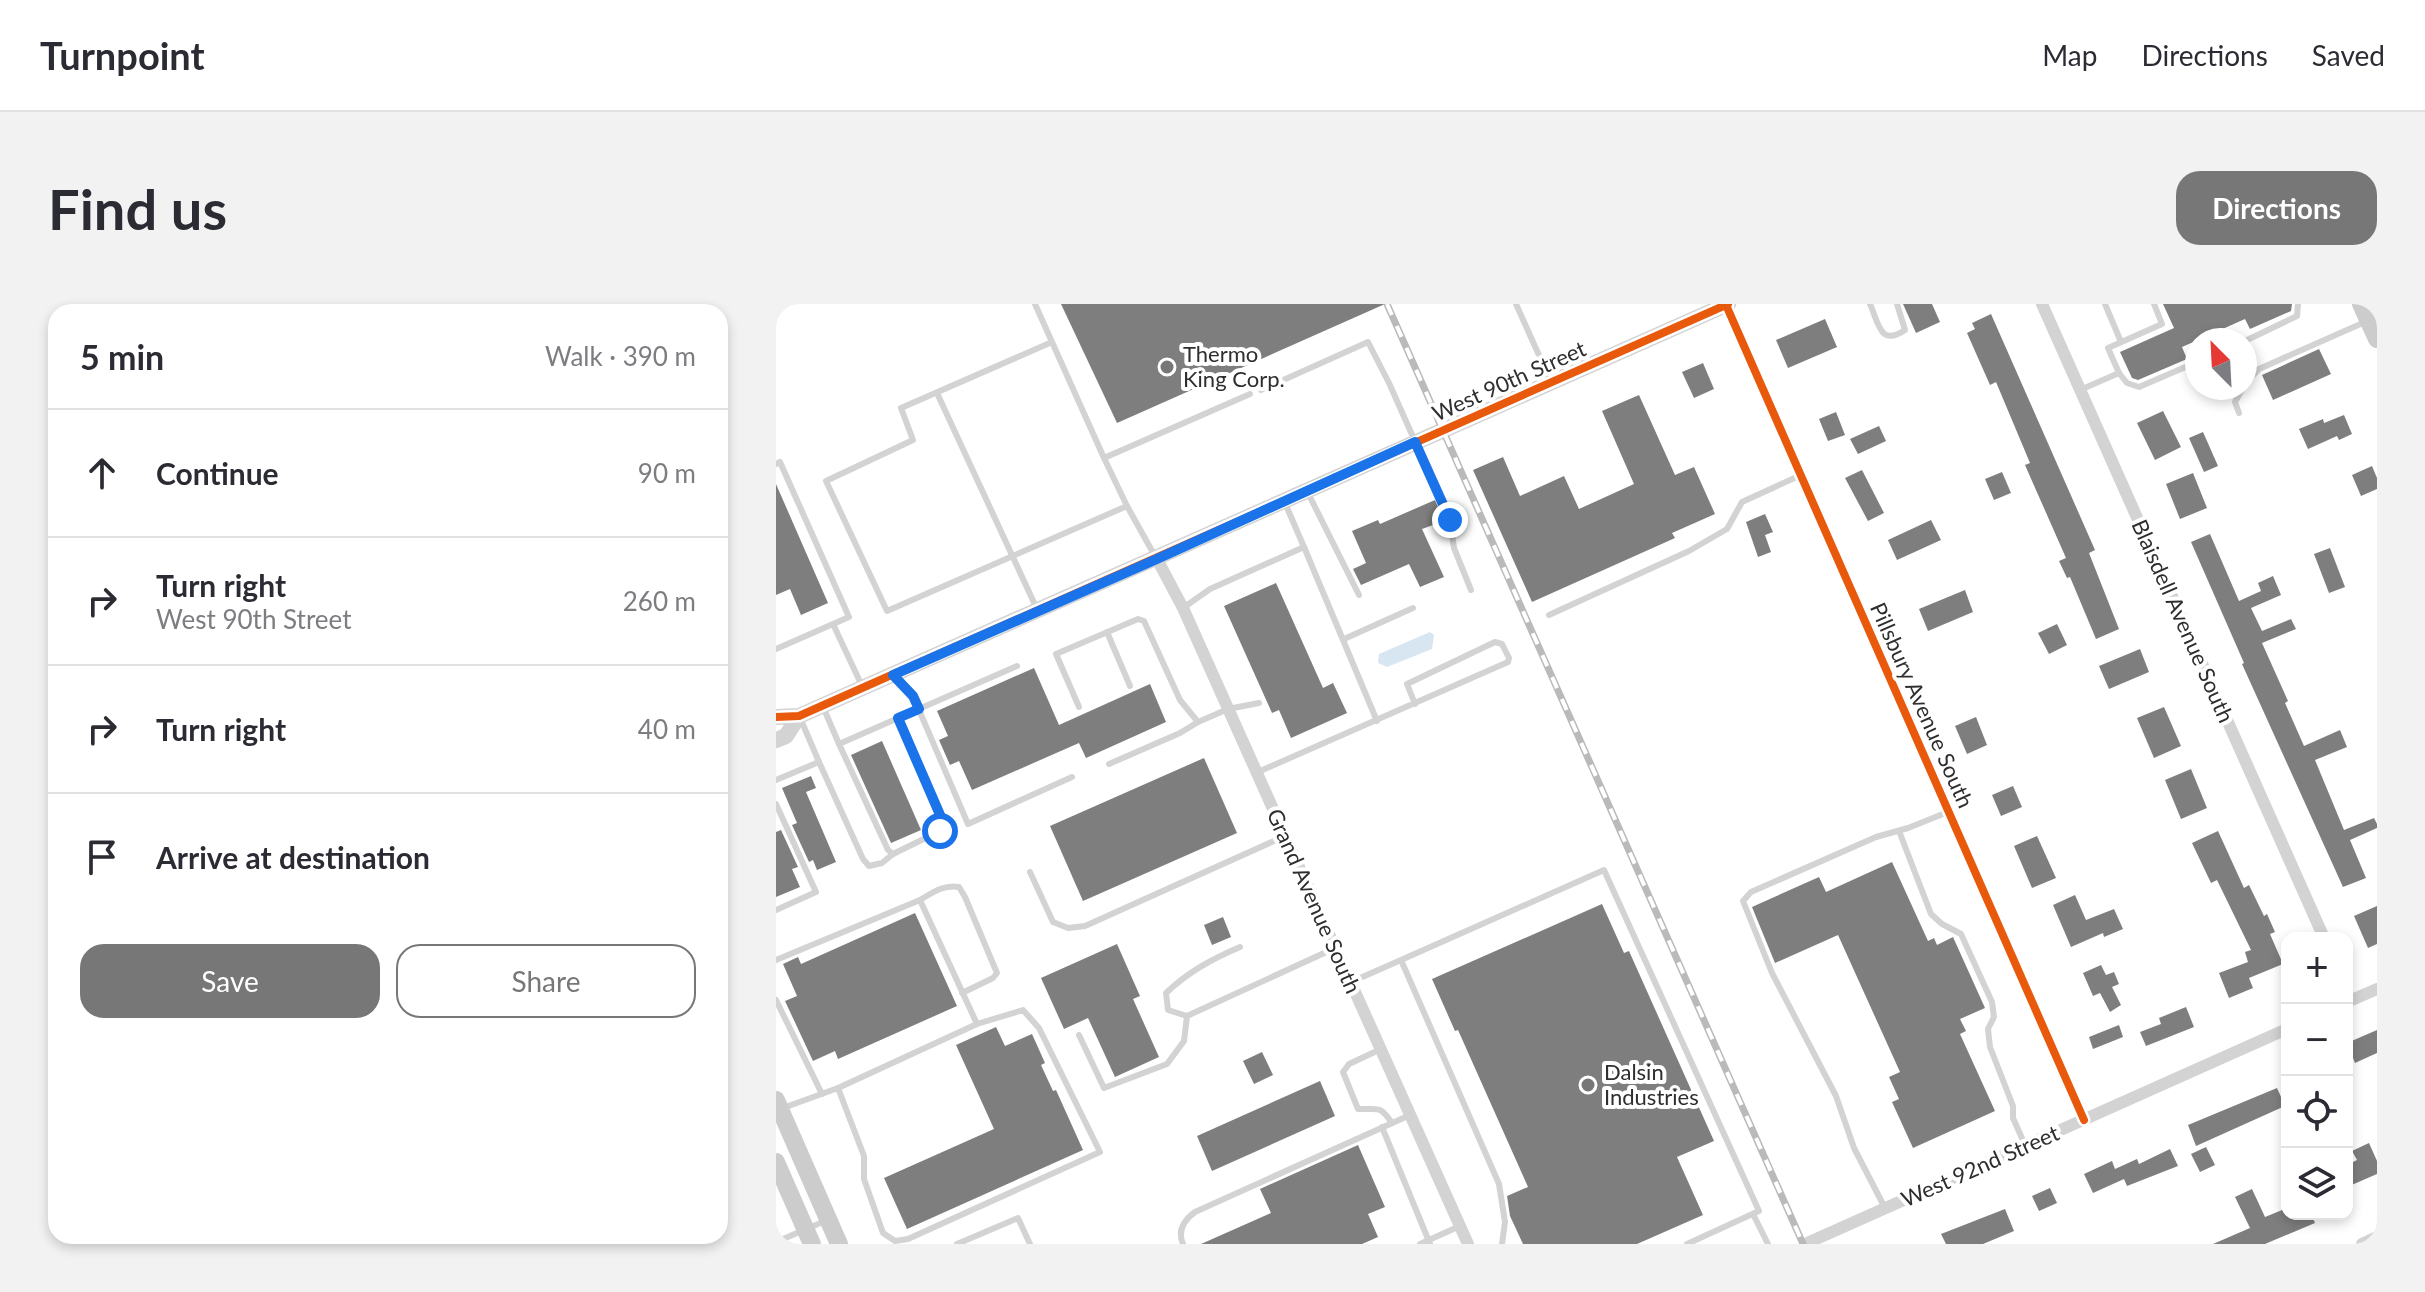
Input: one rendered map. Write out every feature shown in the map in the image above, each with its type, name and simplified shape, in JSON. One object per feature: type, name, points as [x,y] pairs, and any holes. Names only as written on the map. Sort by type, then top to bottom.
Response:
[{"type":"main road","points":[[2364,312],[2377,339]]},
{"type":"main road","points":[[777,1107],[839,1244]]},
{"type":"main road","points":[[776,1162],[808,1237]]},
{"type":"street","name":"West 90th Street","points":[[776,717],[799,716],[1727,304]]},
{"type":"street","name":"Pillsbury Avenue South","points":[[1727,304],[2084,1120]]},
{"type":"street","name":"Blaisdell Avenue South","points":[[2042,304],[2321,932]]},
{"type":"street","name":"Grand Avenue South","points":[[1157,559],[1183,608],[1468,1244]]},
{"type":"street","name":"West 90th Street","points":[[776,740],[786,736],[799,716]]},
{"type":"street","points":[[2353,996],[2377,989]]},
{"type":"street","name":"West 92nd Street","points":[[1805,1244],[1833,1238],[1885,1208],[2281,1032]]},
{"type":"street","points":[[2362,1244],[2377,1237]]},
{"type":"lane","points":[[1035,304],[1104,458],[1157,559]]},
{"type":"lane","points":[[1516,304],[1551,382]]},
{"type":"lane","points":[[1870,304],[1887,337],[1905,330],[1897,304]]},
{"type":"lane","points":[[2105,304],[2121,342]]},
{"type":"lane","points":[[2154,304],[2162,324],[2108,348],[2119,373],[2127,383],[2139,387],[2185,367]]},
{"type":"lane","points":[[2257,335],[2297,316],[2298,304]]},
{"type":"lane","points":[[2257,371],[2364,312]]},
{"type":"lane","points":[[1052,342],[901,408],[913,440],[826,481],[887,611],[1127,506]]},
{"type":"lane","points":[[1261,390],[1368,342],[1450,520],[1454,548],[1471,590]]},
{"type":"lane","points":[[2080,390],[2119,373]]},
{"type":"lane","points":[[937,393],[1038,610]]},
{"type":"lane","points":[[1104,458],[1250,394]]},
{"type":"lane","points":[[2236,400],[2239,413]]},
{"type":"lane","points":[[776,464],[780,462],[849,617],[776,649]]},
{"type":"lane","points":[[1549,615],[1689,551],[1727,529],[1742,502],[1801,475]]},
{"type":"lane","points":[[1307,491],[1359,595]]},
{"type":"lane","points":[[1284,502],[1377,721]]},
{"type":"lane","points":[[1183,608],[1210,589],[1304,547]]},
{"type":"lane","points":[[1344,639],[1413,608]]},
{"type":"lane","points":[[1079,707],[1056,654],[1138,619],[1144,621],[1180,700],[1198,722]]},
{"type":"lane","points":[[833,624],[863,688]]},
{"type":"lane","points":[[1107,632],[1130,686]]},
{"type":"lane","points":[[1257,772],[1377,721],[1415,704],[1508,662],[1502,644],[1495,642],[1407,684],[1415,704]]},
{"type":"lane","points":[[839,744],[1017,666]]},
{"type":"lane","points":[[893,675],[913,696],[968,824],[1072,777]]},
{"type":"lane","points":[[1109,764],[1228,709],[1259,703]]},
{"type":"lane","points":[[822,706],[888,850],[893,854]]},
{"type":"lane","points":[[799,716],[863,859],[869,866],[875,866],[940,831],[944,824],[898,718]]},
{"type":"lane","points":[[776,780],[819,762]]},
{"type":"lane","points":[[776,804],[780,821],[816,892],[776,910]]},
{"type":"lane","points":[[1885,1208],[1854,1148],[1836,1096],[1772,973],[1743,901],[1751,892],[1876,837],[1949,812]]},
{"type":"lane","points":[[1899,831],[1931,914],[1961,934],[1992,1002],[1994,1017],[1988,1029],[1990,1047],[2013,1106],[2013,1118],[2026,1146]]},
{"type":"lane","points":[[1030,872],[1053,922],[1068,928],[1085,926],[1285,836]]},
{"type":"lane","points":[[1351,982],[1604,870],[1759,1211],[1687,1244]]},
{"type":"lane","points":[[776,960],[920,900],[941,888],[959,887],[997,973],[962,993]]},
{"type":"lane","points":[[920,900],[977,1024]]},
{"type":"lane","points":[[1240,947],[1179,980],[1166,993],[1168,1010],[1187,1016],[1335,948]]},
{"type":"lane","points":[[1401,960],[1499,1184],[1505,1222],[1502,1244]]},
{"type":"lane","points":[[776,1000],[822,1094]]},
{"type":"lane","points":[[777,1107],[838,1088],[977,1024],[1023,1010],[1039,1028],[1100,1152],[932,1229],[895,1241],[883,1233],[864,1179],[864,1156],[838,1088]]},
{"type":"lane","points":[[1079,1035],[1104,1088],[1167,1064],[1184,1041],[1187,1016]]},
{"type":"lane","points":[[1381,1049],[1349,1064],[1343,1072],[1358,1109],[1384,1111],[1392,1123]]},
{"type":"lane","points":[[1183,1244],[1180,1229],[1186,1218],[1195,1212],[1410,1115]]},
{"type":"lane","points":[[1382,1127],[1429,1242]]},
{"type":"lane","points":[[1753,1214],[1768,1244]]},
{"type":"lane","points":[[957,1244],[1018,1218],[1030,1244]]},
{"type":"lane","points":[[776,1242],[808,1237],[828,1220]]},
{"type":"lane","points":[[1420,1244],[1460,1226]]},
{"type":"shaded area","points":[[1430,632],[1434,635],[1432,649],[1387,667],[1378,663],[1379,654]]},
{"type":"building","name":"Thermo King Corp.","points":[[1061,304],[1385,304],[1117,423]]},
{"type":"building","points":[[1903,304],[1932,304],[1940,322],[1916,333]]},
{"type":"building","points":[[2163,304],[2292,304],[2291,311],[2252,328],[2245,319],[2225,328],[2185,328],[2185,346],[2182,347],[2185,360],[2138,380],[2132,378],[2120,352],[2174,328]]},
{"type":"building","points":[[1991,314],[2095,550],[2089,553],[2119,629],[2096,639],[2070,577],[2067,578],[2059,561],[2066,558],[2025,465],[2030,463],[1996,382],[1990,385],[1967,333],[1975,329],[1972,323]]},
{"type":"building","points":[[1825,319],[1837,347],[1788,368],[1776,340]]},
{"type":"building","points":[[2319,349],[2331,374],[2273,400],[2262,375]]},
{"type":"building","points":[[1703,363],[1714,389],[1694,398],[1682,372]]},
{"type":"building","points":[[1639,395],[1675,475],[1694,467],[1715,514],[1672,533],[1675,538],[1532,602],[1473,470],[1503,457],[1520,496],[1564,476],[1579,509],[1634,484],[1602,411]]},
{"type":"building","points":[[2163,411],[2181,447],[2155,460],[2137,423]]},
{"type":"building","points":[[1836,412],[1845,435],[1828,441],[1819,419]]},
{"type":"building","points":[[2344,415],[2352,434],[2339,440],[2337,436],[2308,449],[2299,429],[2323,419],[2324,423]]},
{"type":"building","points":[[1879,426],[1886,441],[1858,454],[1850,439]]},
{"type":"building","points":[[2203,432],[2218,466],[2204,472],[2189,438]]},
{"type":"building","points":[[2372,466],[2377,489],[2361,496],[2352,475]]},
{"type":"building","points":[[1862,470],[1884,513],[1868,521],[1845,478]]},
{"type":"building","points":[[2002,472],[2011,493],[1994,500],[1985,479]]},
{"type":"building","points":[[2193,473],[2207,508],[2180,519],[2166,484]]},
{"type":"building","points":[[776,484],[828,603],[801,615],[790,589],[776,595]]},
{"type":"building","points":[[1435,500],[1444,521],[1422,529],[1444,577],[1420,587],[1409,564],[1361,585],[1353,569],[1366,563],[1352,531],[1378,520],[1380,524]]},
{"type":"building","points":[[1765,514],[1773,532],[1765,535],[1771,552],[1758,557],[1746,522]]},
{"type":"building","points":[[1931,520],[1941,540],[1897,560],[1888,540]]},
{"type":"building","points":[[2210,534],[2239,601],[2261,591],[2258,583],[2273,576],[2281,595],[2251,608],[2262,631],[2291,619],[2296,629],[2262,643],[2304,746],[2340,730],[2347,747],[2315,760],[2344,830],[2374,818],[2377,824],[2377,828],[2350,840],[2366,878],[2343,887],[2242,664],[2191,542]]},
{"type":"building","points":[[2330,548],[2345,587],[2329,593],[2314,554]]},
{"type":"building","points":[[1276,583],[1323,688],[1333,683],[1347,713],[1291,738],[1279,710],[1272,713],[1224,606]]},
{"type":"building","points":[[1965,590],[1973,612],[1928,631],[1919,609]]},
{"type":"building","points":[[2057,624],[2067,645],[2049,654],[2038,633]]},
{"type":"building","points":[[2140,649],[2149,672],[2109,689],[2099,666]]},
{"type":"building","points":[[1034,668],[1059,725],[1150,684],[1166,722],[1086,758],[1079,743],[972,790],[959,761],[950,765],[939,740],[948,736],[937,711]]},
{"type":"building","points":[[2164,707],[2181,746],[2154,758],[2137,718]]},
{"type":"building","points":[[1976,717],[1987,745],[1967,754],[1955,726]]},
{"type":"building","points":[[882,741],[921,830],[891,843],[851,755]]},
{"type":"building","points":[[1204,758],[1237,833],[1083,901],[1050,826]]},
{"type":"building","points":[[2191,769],[2207,808],[2181,819],[2165,780]]},
{"type":"building","points":[[811,776],[816,788],[806,792],[836,862],[817,870],[813,860],[809,862],[792,825],[797,823],[782,788]]},
{"type":"building","points":[[2013,786],[2022,807],[2001,816],[1992,795]]},
{"type":"building","points":[[781,830],[798,867],[792,869],[800,887],[776,897],[776,832]]},
{"type":"building","points":[[2218,831],[2244,888],[2249,885],[2275,932],[2270,934],[2281,965],[2249,978],[2253,988],[2229,998],[2219,973],[2248,962],[2245,952],[2251,950],[2217,880],[2211,883],[2192,843]]},
{"type":"building","points":[[2037,836],[2056,878],[2032,888],[2014,846]]},
{"type":"building","points":[[1892,862],[1928,941],[1934,938],[1937,945],[1953,937],[1985,1008],[1960,1019],[1966,1031],[1960,1034],[1995,1111],[1913,1148],[1892,1102],[1899,1099],[1889,1077],[1900,1072],[1838,935],[1775,963],[1752,907],[1819,877],[1826,892]]},
{"type":"building","points":[[2075,895],[2086,920],[2114,909],[2123,929],[2104,937],[2103,933],[2071,947],[2053,905]]},
{"type":"building","points":[[1602,904],[1624,953],[1629,951],[1714,1141],[1677,1157],[1703,1215],[1637,1244],[1523,1244],[1510,1216],[1507,1196],[1528,1187],[1432,979]]},
{"type":"building","points":[[2377,906],[2377,944],[2368,948],[2354,916]]},
{"type":"building","points":[[915,913],[957,1006],[838,1059],[835,1051],[813,1061],[785,1001],[797,996],[783,964],[798,957],[801,964]]},
{"type":"building","points":[[1223,917],[1231,937],[1212,945],[1204,925]]},
{"type":"building","points":[[1117,944],[1140,996],[1133,999],[1159,1057],[1115,1077],[1088,1018],[1064,1029],[1041,978]]},
{"type":"building","points":[[2101,965],[2106,975],[2114,972],[2119,984],[2112,987],[2121,1005],[2110,1012],[2100,993],[2093,996],[2083,973]]},
{"type":"building","points":[[2186,1007],[2194,1027],[2146,1046],[2140,1032],[2161,1024],[2159,1018]]},
{"type":"building","points":[[2119,1025],[2123,1037],[2093,1049],[2089,1037]]},
{"type":"building","points":[[996,1027],[1005,1046],[1032,1034],[1045,1063],[1041,1065],[1083,1150],[907,1229],[884,1178],[994,1129],[956,1045]]},
{"type":"building","points":[[2377,1030],[2377,1053],[2355,1063],[2353,1040]]},
{"type":"building","points":[[1262,1052],[1273,1075],[1254,1084],[1243,1061]]},
{"type":"building","points":[[1320,1081],[1335,1116],[1212,1171],[1197,1136]]},
{"type":"building","points":[[2277,1088],[2281,1097],[2281,1108],[2196,1146],[2188,1125]]},
{"type":"building","points":[[2369,1143],[2377,1161],[2377,1174],[2353,1184],[2353,1162],[2357,1160],[2353,1151]]},
{"type":"building","points":[[1358,1145],[1385,1207],[1368,1214],[1378,1237],[1362,1244],[1201,1244],[1271,1213],[1260,1189]]},
{"type":"building","points":[[2206,1147],[2215,1165],[2200,1172],[2191,1154]]},
{"type":"building","points":[[2170,1149],[2178,1166],[2127,1186],[2124,1179],[2093,1193],[2084,1174],[2112,1161],[2115,1169],[2137,1159],[2139,1164]]},
{"type":"building","points":[[2050,1188],[2057,1203],[2039,1211],[2032,1196]]},
{"type":"building","points":[[2252,1189],[2265,1217],[2281,1210],[2281,1220],[2314,1220],[2315,1223],[2265,1244],[2213,1244],[2250,1228],[2235,1197]]},
{"type":"building","points":[[2005,1209],[2014,1231],[1983,1244],[1946,1244],[1941,1234]]},
{"type":"railway","points":[[1387,304],[1803,1244]]},
{"type":"cycle path","points":[[776,717],[799,716],[1728,304]]},
{"type":"cycle path","points":[[1726,305],[2084,1120]]},
{"type":"place","name":"Thermo King Corp.","points":[[1167,367]]},
{"type":"place","name":"Dalsin Industries","points":[[1588,1085]]},
{"type":"route","points":[[940,831],[944,824],[898,718],[919,709],[913,696],[893,675],[1415,442],[1450,520]]}]
